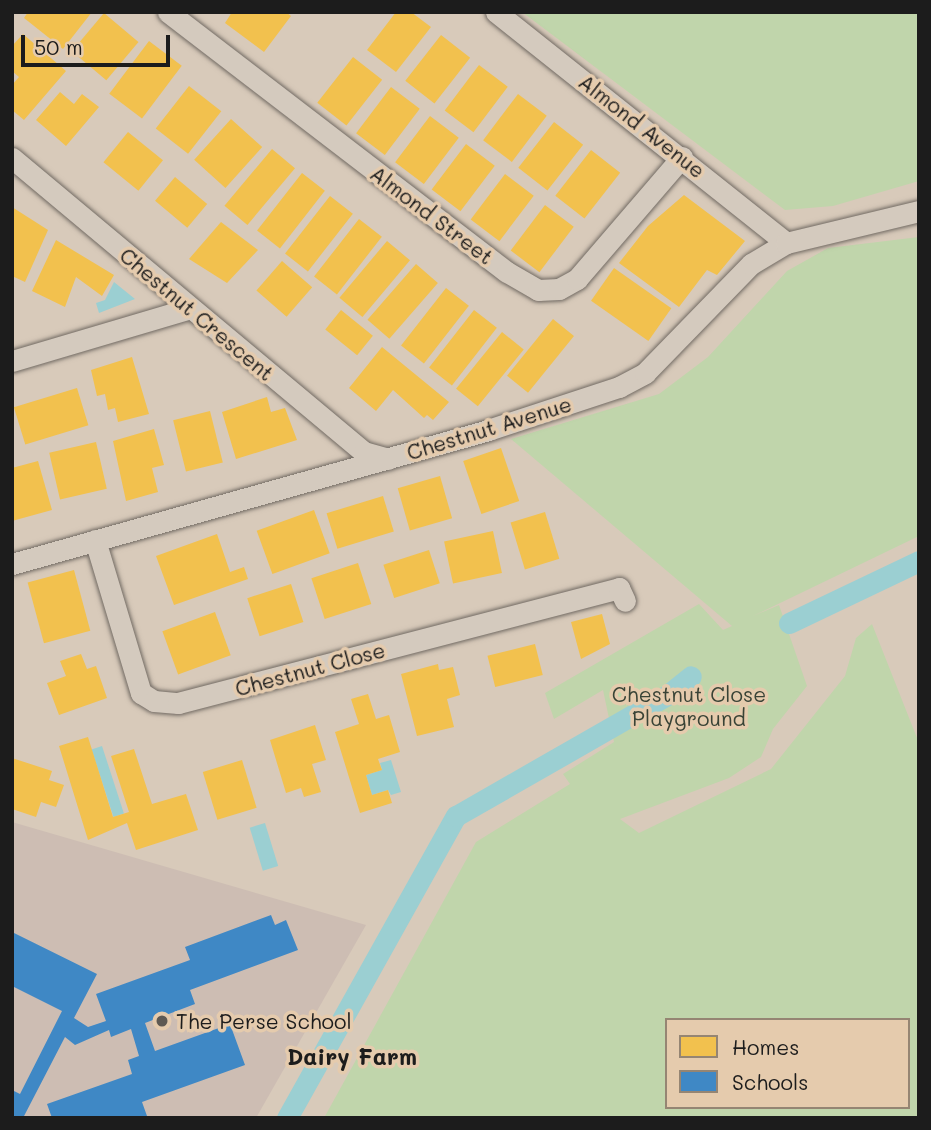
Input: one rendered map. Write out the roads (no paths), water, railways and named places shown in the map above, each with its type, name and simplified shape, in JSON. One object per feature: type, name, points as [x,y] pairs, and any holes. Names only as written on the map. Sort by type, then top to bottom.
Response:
[{"type":"street","name":"Almond Street","points":[[168,12],[506,272],[538,290],[559,289],[577,279],[682,157]]},
{"type":"street","name":"Almond Avenue","points":[[496,12],[682,157],[786,243]]},
{"type":"street","name":"Chestnut Crescent","points":[[12,158],[188,309],[364,452],[388,459]]},
{"type":"street","name":"Chestnut Avenue","points":[[12,564],[388,459],[619,387],[645,373],[751,264],[786,243],[919,211]]},
{"type":"street","points":[[12,361],[188,309]]},
{"type":"street","name":"Chestnut Close","points":[[95,540],[141,693],[154,701],[178,704],[619,588],[625,601]]},
{"type":"water","points":[[114,282],[135,299],[99,313],[96,303],[105,300]]},
{"type":"water","points":[[102,746],[124,814],[113,817],[92,749]]},
{"type":"water","points":[[391,760],[401,792],[391,795],[388,790],[372,795],[366,775],[382,770],[380,763]]},
{"type":"water","points":[[265,823],[278,866],[263,871],[250,828]]},
{"type":"waterway","points":[[789,623],[919,561]]},
{"type":"waterway","points":[[287,1118],[456,816],[669,694],[691,676]]},
{"type":"place","name":"The Perse School","points":[[162,1021]]},
{"type":"district","name":"Dairy Farm","points":[[352,1056]]},
{"type":"park label","name":"Chestnut Close Playground","points":[[689,706]]}]
